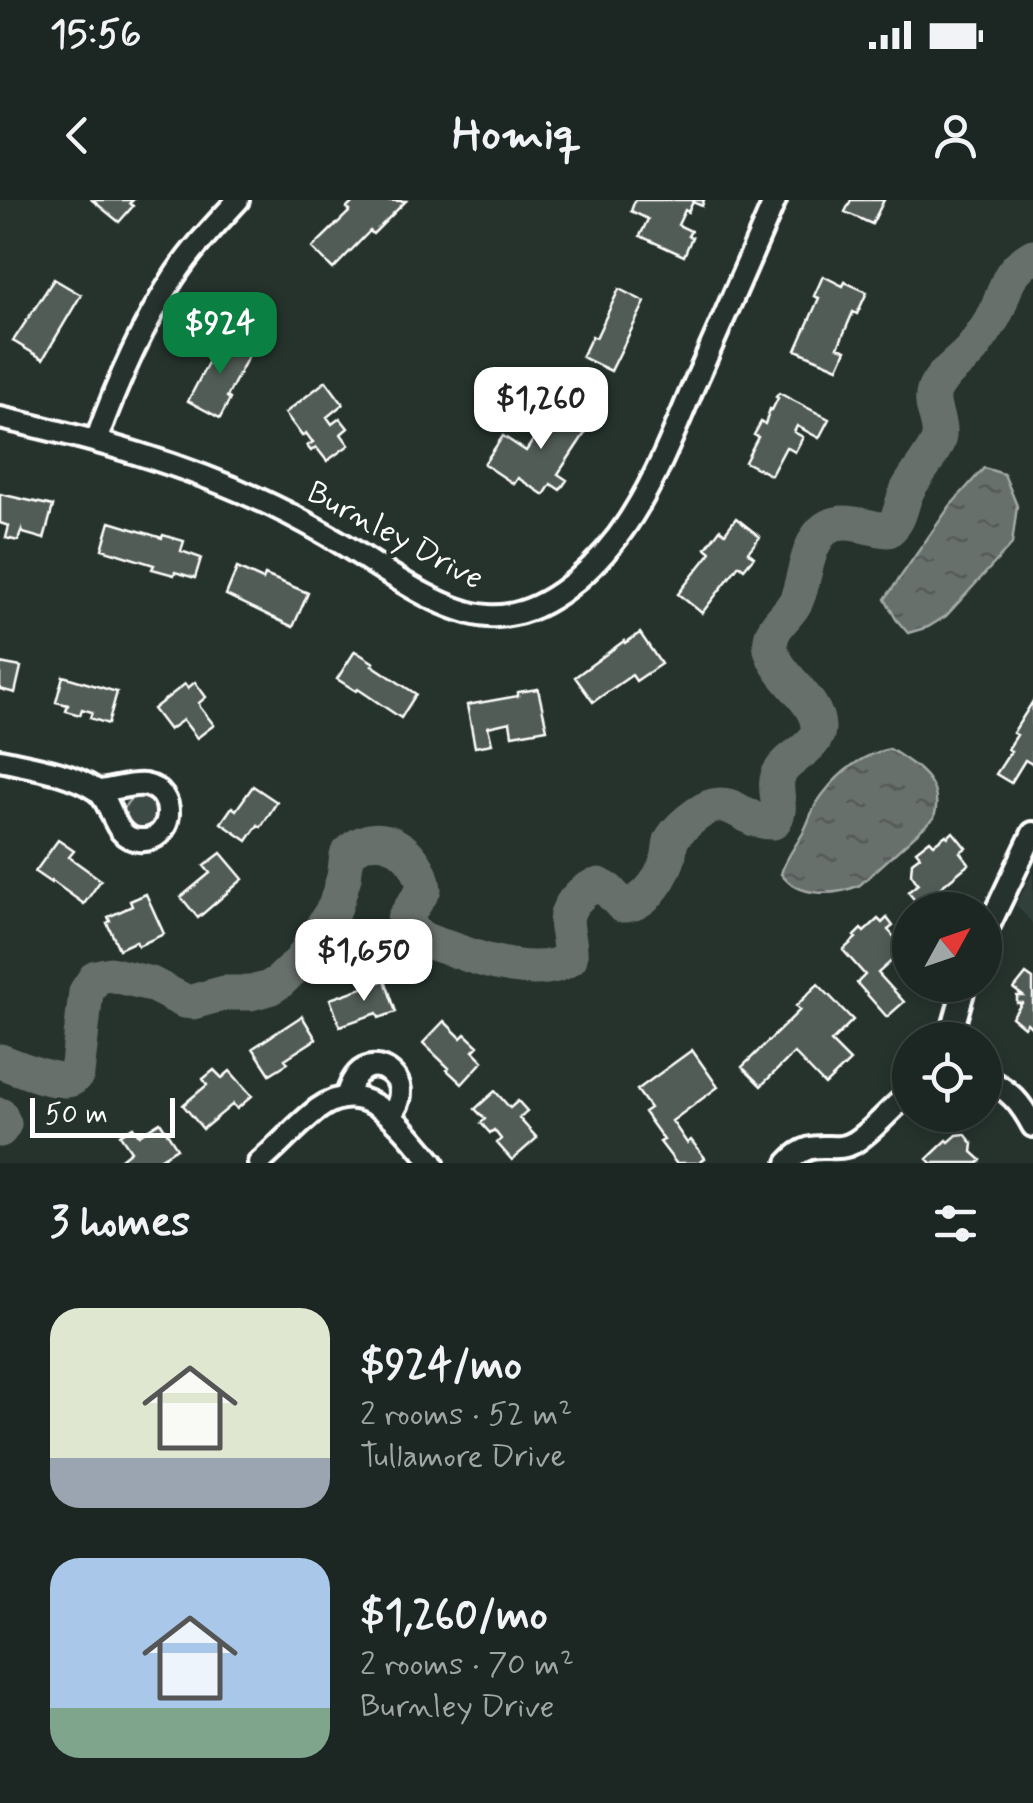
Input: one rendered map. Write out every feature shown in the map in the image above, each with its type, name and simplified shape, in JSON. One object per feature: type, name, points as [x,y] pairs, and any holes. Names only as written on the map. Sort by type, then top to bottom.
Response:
[{"type":"street","points":[[96,441],[138,342],[173,278],[238,200]]},
{"type":"street","name":"Burnley Drive","points":[[0,418],[166,461],[274,506],[460,610],[488,616],[513,614],[536,607],[563,590],[595,564],[620,533],[684,410],[775,200]]},
{"type":"street","points":[[0,760],[62,775],[99,792]]},
{"type":"street","points":[[1002,898],[1033,833]]},
{"type":"street","points":[[346,1097],[364,1068],[387,1070],[399,1084],[400,1094],[390,1115]]},
{"type":"street","points":[[1002,1088],[1017,1099],[1033,1126]]},
{"type":"street","points":[[258,1163],[316,1110],[346,1097],[379,1106],[433,1163]]},
{"type":"street","points":[[788,1163],[808,1148],[851,1154],[892,1112]]},
{"type":"shaded area","points":[[141,796],[153,801],[158,813],[153,825],[141,830],[129,825],[124,813],[129,801]]},
{"type":"shaded area","points":[[1033,872],[1033,924],[1016,905]]},
{"type":"water","points":[[984,468],[1004,474],[1017,506],[1012,544],[946,616],[908,633],[885,599],[950,506]]},
{"type":"water","points":[[890,749],[918,769],[932,785],[934,818],[860,885],[818,893],[789,882],[781,874],[823,794],[858,762]]},
{"type":"building","points":[[92,200],[133,200],[133,206],[119,222]]},
{"type":"building","points":[[355,200],[406,201],[333,269],[312,248],[350,211],[347,208]]},
{"type":"building","points":[[635,200],[704,200],[702,206],[693,202],[678,225],[691,231],[684,256],[640,236],[648,219],[631,211]]},
{"type":"building","points":[[851,200],[884,200],[872,224],[845,212]]},
{"type":"building","points":[[823,276],[867,292],[857,314],[853,312],[838,347],[846,350],[838,368],[796,350],[819,298],[814,296]]},
{"type":"building","points":[[54,279],[81,295],[43,359],[13,341]]},
{"type":"building","points":[[619,289],[645,302],[611,371],[582,357],[592,336],[596,338]]},
{"type":"building","points":[[227,336],[252,349],[220,418],[188,401]]},
{"type":"building","points":[[326,381],[343,404],[327,417],[332,424],[340,418],[348,428],[341,434],[349,445],[327,461],[316,447],[311,451],[307,446],[313,442],[306,433],[302,436],[285,413]]},
{"type":"building","points":[[779,393],[829,419],[819,438],[797,426],[794,432],[803,437],[795,452],[786,447],[771,475],[745,462],[758,437],[754,435],[761,422],[765,424]]},
{"type":"building","points":[[558,402],[591,424],[558,474],[567,480],[560,490],[551,484],[544,495],[518,478],[514,484],[484,464],[503,436],[526,451]]},
{"type":"building","points":[[0,494],[53,506],[44,539],[23,533],[22,529],[18,541],[6,538],[9,526],[0,523]]},
{"type":"building","points":[[736,518],[760,537],[748,552],[754,557],[744,569],[739,565],[702,613],[678,594],[711,552],[706,548],[720,529],[725,533]]},
{"type":"building","points":[[110,522],[184,541],[181,551],[201,558],[195,578],[152,569],[154,565],[102,549]]},
{"type":"building","points":[[237,568],[308,593],[293,627],[226,595]]},
{"type":"building","points":[[640,633],[661,664],[636,681],[632,675],[593,702],[575,677]]},
{"type":"building","points":[[355,651],[416,694],[401,718],[337,679]]},
{"type":"building","points":[[0,663],[21,667],[15,693],[0,689]]},
{"type":"building","points":[[63,676],[117,692],[108,724],[90,718],[92,712],[82,709],[80,715],[66,711],[68,705],[56,702]]},
{"type":"building","points":[[195,682],[206,697],[200,707],[214,725],[197,738],[183,720],[169,730],[153,709],[185,684],[188,688]]},
{"type":"building","points":[[538,689],[547,729],[512,735],[510,722],[488,727],[492,744],[475,747],[467,705]]},
{"type":"building","points":[[1033,701],[1033,762],[1025,760],[1011,783],[996,774],[1011,751],[1008,749],[1017,735],[1013,733]]},
{"type":"building","points":[[253,786],[277,802],[247,841],[221,823]]},
{"type":"building","points":[[953,832],[966,848],[960,852],[969,864],[935,892],[908,892],[918,884],[911,874],[912,862],[920,856],[916,851],[930,840],[934,844]]},
{"type":"building","points":[[58,840],[74,851],[69,857],[101,880],[84,904],[35,872]]},
{"type":"building","points":[[221,853],[243,879],[198,918],[181,897],[210,873],[204,866]]},
{"type":"building","points":[[146,894],[164,934],[138,946],[136,941],[119,949],[108,917],[132,906],[130,901]]},
{"type":"building","points":[[887,918],[892,925],[888,930],[892,934],[892,961],[878,973],[892,989],[892,1002],[904,1002],[887,1017],[857,983],[865,975],[843,950],[861,929],[864,932],[878,919],[882,923]]},
{"type":"building","points":[[1026,974],[1033,979],[1033,1029],[1012,1017],[1022,1003],[1017,1003],[1017,996],[1023,996],[1014,989]]},
{"type":"building","points":[[385,980],[396,1012],[379,1018],[377,1013],[340,1026],[330,999]]},
{"type":"building","points":[[818,984],[853,1020],[831,1042],[850,1061],[825,1085],[794,1053],[761,1086],[742,1067],[800,1010],[796,1006]]},
{"type":"building","points":[[302,1016],[316,1039],[270,1074],[253,1048]]},
{"type":"building","points":[[444,1021],[461,1038],[465,1034],[478,1046],[473,1051],[483,1061],[462,1084],[423,1043]]},
{"type":"building","points":[[692,1050],[718,1087],[672,1121],[687,1143],[691,1140],[705,1158],[698,1163],[676,1163],[660,1142],[664,1140],[644,1112],[650,1108],[637,1090]]},
{"type":"building","points":[[214,1070],[222,1078],[230,1071],[252,1096],[237,1109],[233,1104],[203,1129],[183,1105],[207,1085],[203,1079]]},
{"type":"building","points":[[495,1091],[510,1108],[518,1101],[527,1111],[519,1118],[537,1138],[512,1160],[497,1143],[501,1139],[481,1123],[485,1119],[475,1109]]},
{"type":"building","points":[[160,1122],[177,1148],[153,1163],[116,1163],[131,1151],[120,1135],[133,1127],[139,1135]]},
{"type":"building","points":[[965,1134],[973,1144],[972,1152],[981,1160],[978,1163],[931,1163],[927,1159],[947,1140]]},
{"type":"waterway","points":[[0,1061],[47,1077],[74,1078],[86,992],[96,977],[110,974],[151,984],[192,1002],[269,988],[300,962],[335,907],[347,855],[371,841],[395,845],[406,853],[421,876],[424,889],[404,919],[420,937],[498,964],[530,968],[559,964],[570,958],[566,919],[571,905],[587,889],[599,885],[622,905],[643,897],[663,871],[674,836],[702,811],[724,805],[755,819],[773,822],[778,810],[777,778],[814,740],[818,727],[811,707],[775,660],[771,649],[773,633],[798,596],[821,532],[836,524],[888,530],[893,526],[908,489],[938,441],[933,397],[937,384],[975,345],[995,315],[1010,277],[1033,256]]},
{"type":"waterway","points":[[0,1115],[4,1124],[0,1130]]}]
